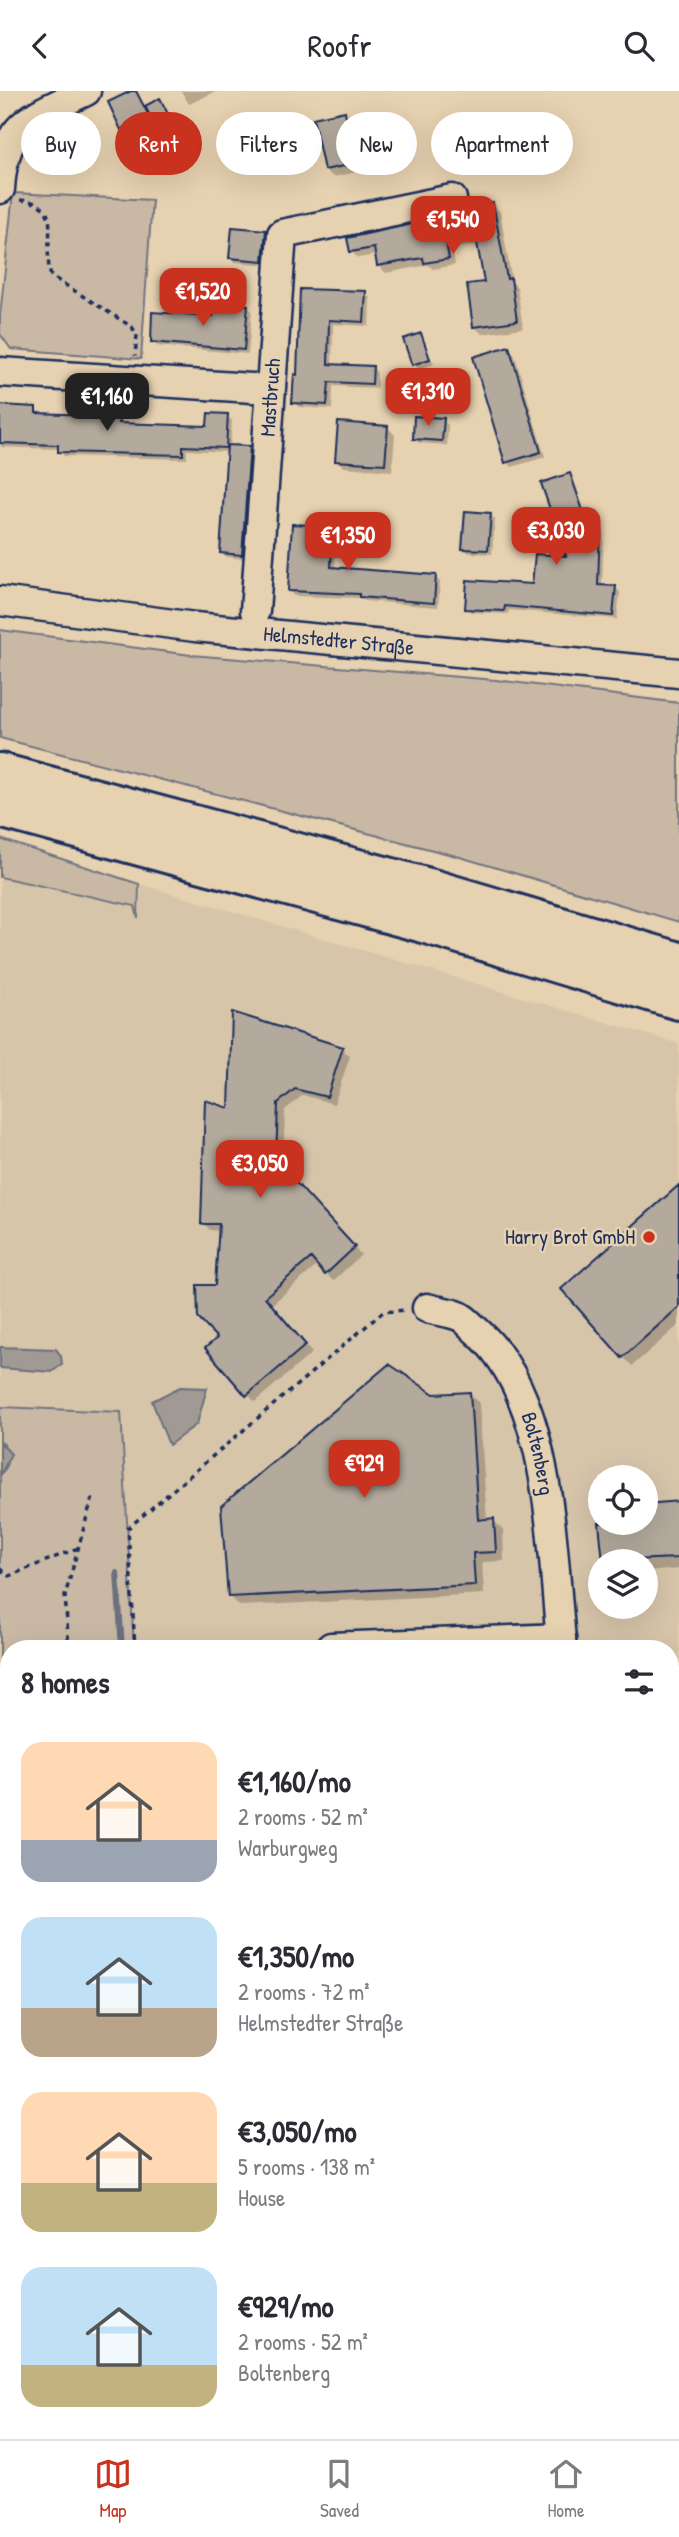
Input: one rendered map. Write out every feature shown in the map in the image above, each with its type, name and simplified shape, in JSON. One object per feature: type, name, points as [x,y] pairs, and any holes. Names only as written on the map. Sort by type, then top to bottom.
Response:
[{"type":"highway","points":[[0,773],[403,881],[679,962]]},
{"type":"highway","points":[[0,808],[420,922],[679,1000]]},
{"type":"street","points":[[6,194],[8,142],[21,124],[86,91]]},
{"type":"street","name":"Mastbruch","points":[[255,611],[282,234],[452,199]]},
{"type":"street","points":[[0,372],[269,389]]},
{"type":"street","name":"Helmstedter Straße","points":[[0,601],[195,627],[679,673]]},
{"type":"street","name":"Boltenberg","points":[[427,1308],[460,1316],[492,1345],[512,1371],[544,1474],[554,1547],[561,1640]]},
{"type":"path","points":[[6,194],[37,201],[46,209],[49,222],[47,266],[51,276],[132,327],[137,335],[133,380]]},
{"type":"path","points":[[134,1640],[128,1528],[383,1312],[427,1308]]},
{"type":"path","points":[[68,1640],[65,1595],[93,1495]]},
{"type":"path","points":[[0,1569],[9,1576],[78,1548]]},
{"type":"shaded area","points":[[13,193],[152,200],[141,359],[11,349],[0,334],[0,316]]},
{"type":"shaded area","points":[[0,630],[191,655],[496,680],[679,703],[679,922],[460,857],[0,738]]},
{"type":"shaded area","points":[[0,839],[139,884],[138,918],[135,906],[0,877]]},
{"type":"shaded area","points":[[0,877],[135,906],[138,915],[139,884],[679,1044],[679,1640],[134,1640],[121,1412],[0,1407]]},
{"type":"shaded area","points":[[0,1347],[56,1349],[62,1364],[52,1372],[0,1368]]},
{"type":"shaded area","points":[[180,1387],[207,1388],[197,1424],[169,1445],[152,1401]]},
{"type":"shaded area","points":[[0,1407],[121,1412],[134,1640],[0,1640],[0,1476],[7,1466],[4,1444],[0,1442]]},
{"type":"shaded area","points":[[0,1442],[11,1454],[0,1476]]},
{"type":"building","points":[[136,91],[147,112],[115,112],[115,117],[108,102]]},
{"type":"building","points":[[160,98],[167,112],[148,112],[145,106]]},
{"type":"building","points":[[336,113],[336,168],[324,170],[322,161],[322,116]]},
{"type":"building","points":[[493,203],[507,279],[511,278],[517,321],[473,327],[467,284],[484,282],[476,237],[446,242],[449,259],[424,263],[423,258],[377,266],[374,248],[350,252],[347,238],[455,215],[465,208]]},
{"type":"building","points":[[232,227],[266,230],[263,261],[229,258]]},
{"type":"building","points":[[300,289],[366,291],[364,322],[329,320],[328,364],[373,366],[372,384],[329,382],[327,405],[292,403],[294,374],[297,375]]},
{"type":"building","points":[[214,302],[248,305],[244,350],[151,342],[152,312],[213,316]]},
{"type":"building","points":[[421,333],[430,359],[412,365],[403,339]]},
{"type":"building","points":[[509,346],[541,452],[505,463],[473,357]]},
{"type":"building","points":[[0,405],[36,407],[36,413],[119,416],[119,423],[207,426],[208,413],[228,414],[226,448],[183,446],[183,455],[58,452],[58,445],[0,443]]},
{"type":"building","points":[[414,416],[444,418],[442,441],[413,439]]},
{"type":"building","points":[[338,422],[388,426],[385,464],[335,461]]},
{"type":"building","points":[[227,445],[250,446],[242,555],[220,553]]},
{"type":"building","points":[[570,473],[589,528],[600,525],[598,585],[616,586],[613,616],[505,606],[504,611],[465,609],[467,580],[532,584],[535,554],[566,556],[541,483]]},
{"type":"building","points":[[465,511],[491,513],[488,550],[462,549]]},
{"type":"building","points":[[292,524],[333,526],[331,567],[436,575],[434,603],[359,597],[359,594],[288,591]]},
{"type":"building","points":[[232,1012],[343,1047],[327,1097],[295,1089],[278,1103],[276,1161],[355,1247],[325,1275],[311,1258],[265,1297],[306,1345],[246,1396],[205,1348],[217,1338],[198,1318],[197,1285],[215,1285],[219,1224],[201,1224],[205,1100],[229,1108]]},
{"type":"building","name":"Harry Brot GmbH","points":[[679,1185],[679,1307],[622,1358],[561,1289]]},
{"type":"building","points":[[389,1364],[434,1394],[470,1392],[478,1520],[494,1518],[496,1552],[473,1553],[475,1585],[228,1597],[221,1506]]},
{"type":"building","points":[[679,1501],[679,1558],[658,1559],[658,1549],[602,1549],[600,1535],[658,1535],[658,1503]]},
{"type":"waterway","points":[[117,1573],[121,1640]]},
{"type":"place","name":"Harry Brot GmbH","points":[[649,1237]]}]
